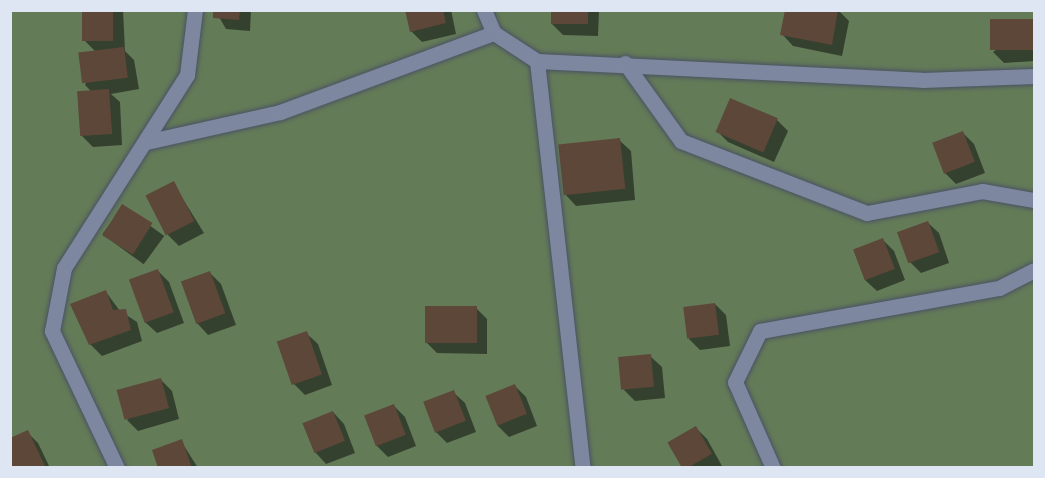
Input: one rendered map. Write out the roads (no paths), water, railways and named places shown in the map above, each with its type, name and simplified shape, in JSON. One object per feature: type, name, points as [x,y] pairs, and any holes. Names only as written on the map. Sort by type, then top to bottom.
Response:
[{"type":"street","points":[[117,468],[52,331],[64,268],[187,75],[195,10]]},
{"type":"street","points":[[484,10],[494,33],[537,60],[922,80],[1035,76]]},
{"type":"street","points":[[146,142],[280,112],[494,33]]},
{"type":"street","points":[[537,60],[583,468]]},
{"type":"street","points":[[624,63],[681,141],[867,213],[982,191],[1035,201]]},
{"type":"street","points":[[773,468],[735,382],[760,331],[999,288],[1035,270]]}]
